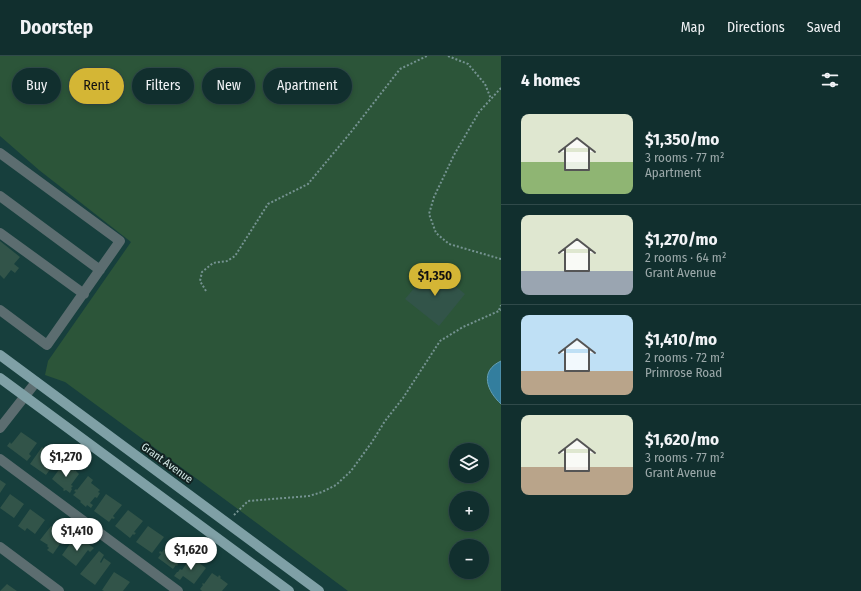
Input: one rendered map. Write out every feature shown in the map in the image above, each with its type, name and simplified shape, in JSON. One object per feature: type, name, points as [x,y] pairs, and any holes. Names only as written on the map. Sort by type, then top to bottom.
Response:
[{"type":"main road","name":"Grant Avenue","points":[[0,355],[319,591]]},
{"type":"main road","points":[[0,378],[289,591]]},
{"type":"street","points":[[0,153],[120,241],[47,345],[0,310]]},
{"type":"street","points":[[0,196],[100,270]]},
{"type":"street","points":[[0,233],[84,294]]},
{"type":"street","points":[[0,428],[36,382]]},
{"type":"street","points":[[0,459],[178,591]]},
{"type":"street","points":[[0,547],[59,591]]},
{"type":"path","points":[[206,291],[200,281],[202,272],[213,263],[227,261],[235,256],[250,235],[268,204],[308,184],[352,132],[400,69],[427,56]]},
{"type":"path","points":[[448,56],[468,64],[485,84],[491,99]]},
{"type":"path","points":[[501,88],[480,112],[454,155],[434,196],[429,214],[436,233],[449,244],[501,260]]},
{"type":"path","points":[[227,523],[248,501],[309,496],[322,492],[336,485],[351,471],[364,454],[440,341],[463,327],[500,310],[501,305]]},
{"type":"green space","points":[[0,56],[501,56],[501,591],[348,591],[65,382],[45,375],[48,361],[131,242],[39,170],[0,136]]},
{"type":"water","points":[[501,361],[501,404],[496,399],[489,387],[488,376],[494,365]]},
{"type":"building","points":[[0,241],[20,257],[14,264],[19,268],[15,273],[11,270],[4,279],[0,275]]},
{"type":"building","points":[[432,267],[465,294],[439,326],[405,299]]},
{"type":"building","points":[[21,432],[37,443],[29,454],[31,456],[27,461],[7,446],[10,442],[11,444],[13,442]]},
{"type":"building","points":[[42,447],[58,458],[46,475],[30,464]]},
{"type":"building","points":[[64,463],[79,474],[71,485],[73,486],[70,493],[66,490],[64,491],[64,489],[52,479]]},
{"type":"building","points":[[88,476],[93,480],[91,483],[100,490],[97,498],[95,497],[90,503],[93,505],[91,508],[87,505],[86,507],[73,495],[76,492],[74,491],[76,489],[77,490]]},
{"type":"building","points":[[0,480],[6,484],[0,493]]},
{"type":"building","points":[[10,494],[24,504],[14,518],[0,508]]},
{"type":"building","points":[[106,494],[122,505],[113,516],[115,518],[112,518],[109,522],[94,511]]},
{"type":"building","points":[[30,509],[45,520],[35,534],[27,528],[25,531],[18,526]]},
{"type":"building","points":[[128,510],[143,521],[134,532],[136,533],[130,538],[115,526]]},
{"type":"building","points":[[51,526],[58,531],[62,526],[69,531],[53,554],[47,550],[49,548],[47,546],[48,545],[40,540]]},
{"type":"building","points":[[148,526],[164,537],[152,553],[136,542]]},
{"type":"building","points":[[72,541],[80,547],[84,541],[94,548],[90,552],[88,550],[76,566],[62,555]]},
{"type":"building","points":[[170,541],[176,545],[179,545],[185,553],[177,563],[177,566],[176,565],[173,569],[158,558],[161,554],[159,553],[160,551],[162,552]]},
{"type":"building","points":[[99,551],[104,555],[100,562],[101,563],[104,558],[111,563],[95,585],[80,574]]},
{"type":"building","points":[[191,557],[206,568],[194,584],[183,576],[180,580],[174,576],[180,569],[182,570]]},
{"type":"building","points":[[114,572],[130,582],[123,591],[102,590]]},
{"type":"building","points":[[212,573],[218,577],[219,575],[221,577],[220,578],[228,584],[222,591],[202,591],[200,589],[203,585],[202,584],[204,584]]},
{"type":"building","points":[[7,584],[14,589],[17,591],[0,591]]}]
